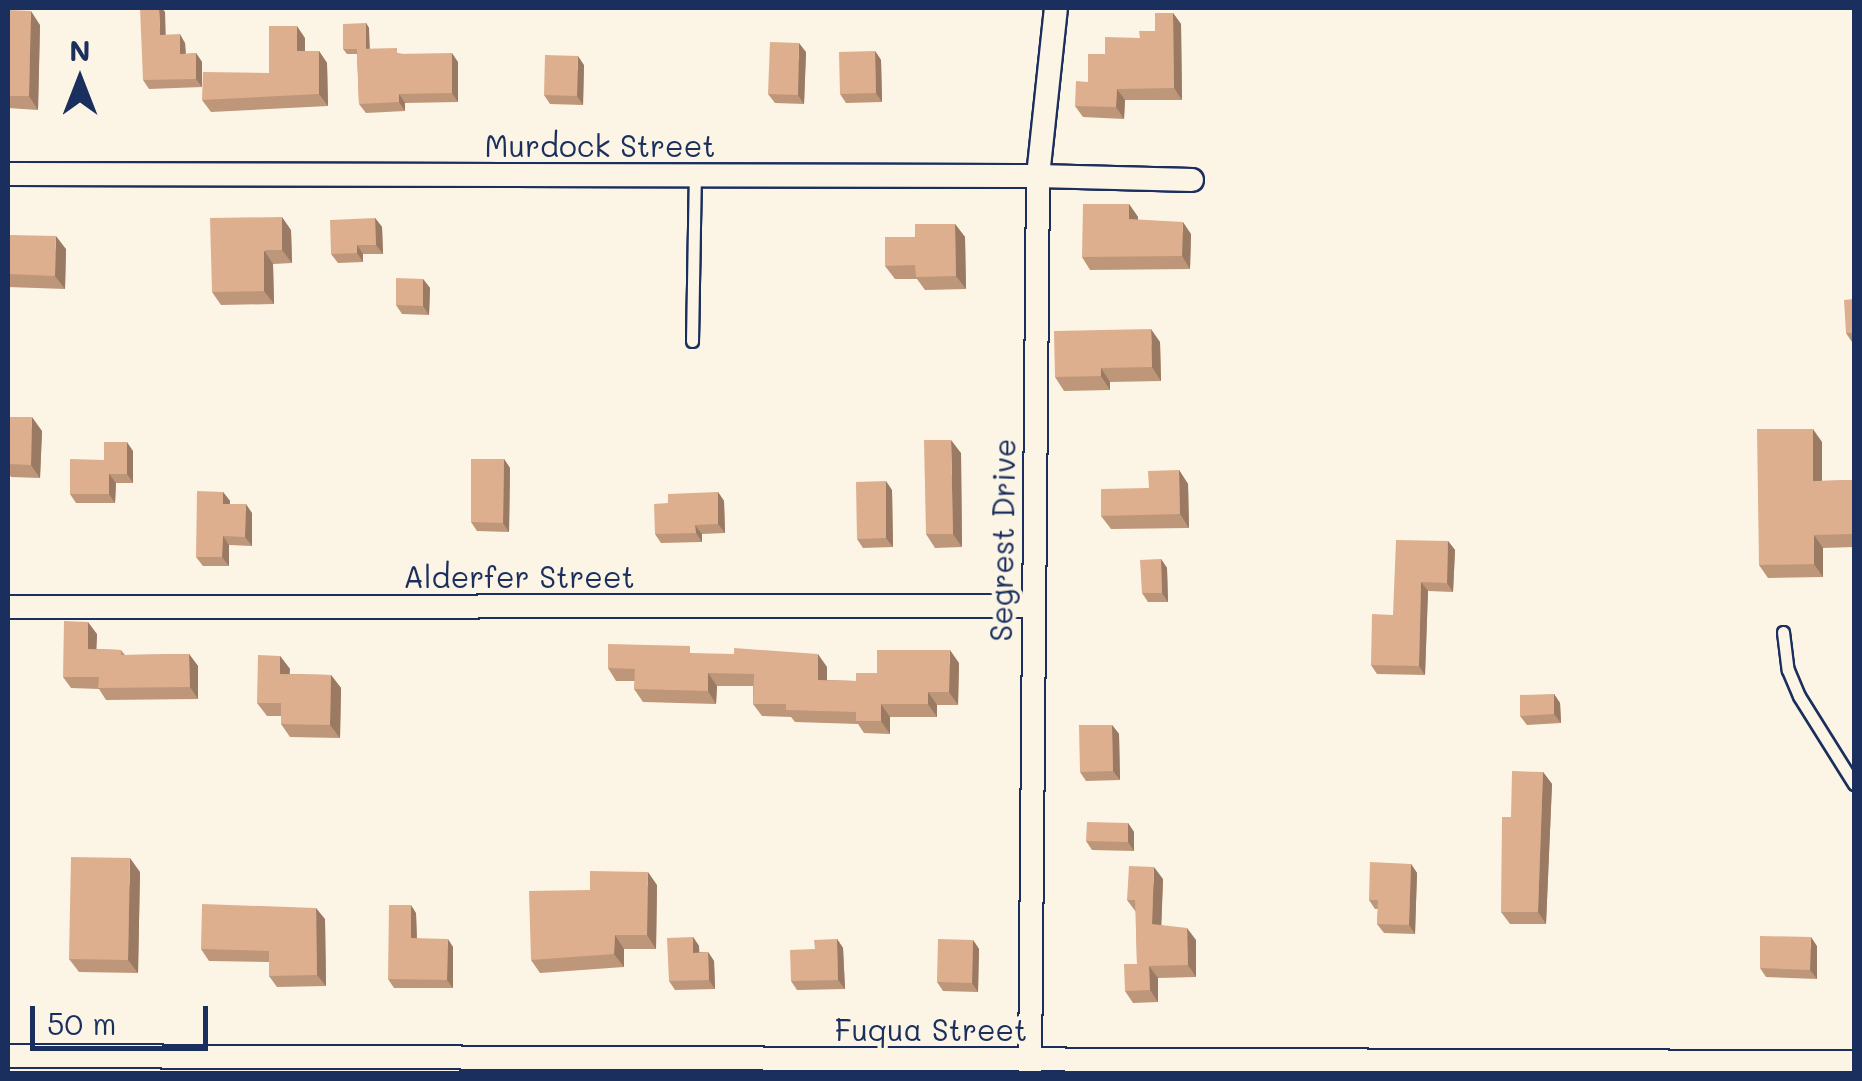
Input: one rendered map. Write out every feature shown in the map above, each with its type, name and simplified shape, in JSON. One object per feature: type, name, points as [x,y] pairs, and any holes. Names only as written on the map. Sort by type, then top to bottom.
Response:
[{"type":"street","name":"Segrest Drive","points":[[1029,1066],[1038,176],[1056,8]]},
{"type":"street","name":"Murdock Street","points":[[8,174],[1038,176],[1192,180]]},
{"type":"street","name":"Alderfer Street","points":[[8,606],[1031,606]]},
{"type":"street","name":"Fuqua Street","points":[[8,1056],[1029,1066],[1854,1062]]},
{"type":"lane","points":[[692,341],[695,175]]},
{"type":"lane","points":[[1783,632],[1788,670],[1799,696],[1854,784]]},
{"type":"building","points":[[140,8],[159,8],[160,35],[180,34],[180,54],[196,53],[196,79],[143,80]]},
{"type":"building","points":[[8,10],[31,11],[29,96],[8,96]]},
{"type":"building","points":[[1155,13],[1173,13],[1174,88],[1117,89],[1116,107],[1075,106],[1076,81],[1088,82],[1088,54],[1105,54],[1105,37],[1140,38],[1139,31],[1155,31]]},
{"type":"building","points":[[366,23],[366,49],[343,49],[343,24]]},
{"type":"building","points":[[269,26],[297,26],[297,51],[319,51],[319,94],[202,100],[203,72],[269,73]]},
{"type":"building","points":[[770,42],[799,43],[798,95],[768,94]]},
{"type":"building","points":[[397,48],[397,54],[452,53],[452,93],[399,94],[399,102],[359,104],[357,49]]},
{"type":"building","points":[[875,51],[876,93],[840,94],[839,52]]},
{"type":"building","points":[[545,55],[578,56],[577,96],[544,95]]},
{"type":"building","points":[[1083,204],[1129,204],[1129,219],[1183,222],[1182,256],[1082,257]]},
{"type":"building","points":[[282,217],[282,250],[264,250],[264,291],[212,292],[210,218]]},
{"type":"building","points":[[375,218],[376,245],[357,245],[357,253],[331,254],[330,220]]},
{"type":"building","points":[[915,224],[955,224],[956,276],[916,277],[915,265],[885,266],[885,237],[915,237]]},
{"type":"building","points":[[9,235],[56,236],[55,276],[8,274]]},
{"type":"building","points":[[396,278],[423,279],[423,306],[396,305]]},
{"type":"building","points":[[1854,299],[1854,333],[1846,333],[1844,300]]},
{"type":"building","points":[[1151,329],[1152,367],[1101,368],[1101,376],[1055,377],[1054,331]]},
{"type":"building","points":[[8,417],[32,417],[31,465],[8,464]]},
{"type":"building","points":[[1757,429],[1813,429],[1813,481],[1854,480],[1854,534],[1814,535],[1814,564],[1759,565]]},
{"type":"building","points":[[924,440],[951,440],[953,534],[926,534]]},
{"type":"building","points":[[104,442],[127,442],[127,474],[109,474],[109,494],[70,494],[70,459],[104,460]]},
{"type":"building","points":[[471,459],[504,459],[503,523],[471,522]]},
{"type":"building","points":[[1179,470],[1180,514],[1101,516],[1101,489],[1149,488],[1148,471]]},
{"type":"building","points":[[886,481],[886,538],[857,539],[856,482]]},
{"type":"building","points":[[197,491],[223,492],[223,504],[246,504],[245,537],[223,536],[222,557],[196,557]]},
{"type":"building","points":[[718,492],[718,524],[695,525],[696,533],[655,534],[654,504],[668,503],[668,494]]},
{"type":"building","points":[[1396,540],[1448,541],[1447,583],[1421,582],[1419,666],[1371,665],[1372,614],[1393,615]]},
{"type":"building","points":[[1161,559],[1162,593],[1142,593],[1140,560]]},
{"type":"building","points":[[64,621],[88,622],[88,649],[121,650],[121,655],[189,654],[190,687],[98,688],[99,677],[63,677]]},
{"type":"building","points":[[608,644],[690,646],[690,653],[734,654],[734,648],[818,654],[818,680],[856,681],[856,673],[877,673],[877,650],[950,650],[949,692],[928,692],[928,704],[881,704],[881,721],[856,721],[856,712],[786,710],[786,704],[753,704],[754,674],[708,673],[708,691],[634,689],[635,669],[608,668]]},
{"type":"building","points":[[258,655],[280,656],[280,674],[331,675],[330,725],[281,724],[281,703],[257,703]]},
{"type":"building","points":[[1554,694],[1554,714],[1520,716],[1520,695]]},
{"type":"building","points":[[1079,725],[1112,725],[1113,771],[1080,772]]},
{"type":"building","points":[[1512,771],[1543,772],[1538,912],[1501,912],[1502,817],[1511,817]]},
{"type":"building","points":[[1087,822],[1128,823],[1128,842],[1086,841]]},
{"type":"building","points":[[71,857],[130,858],[128,960],[69,959]]},
{"type":"building","points":[[1370,862],[1411,864],[1409,925],[1377,924],[1378,900],[1369,900]]},
{"type":"building","points":[[1129,866],[1154,867],[1152,924],[1187,928],[1188,965],[1149,966],[1150,990],[1125,991],[1124,964],[1137,964],[1135,900],[1127,900]]},
{"type":"building","points":[[590,871],[648,872],[647,935],[615,935],[614,954],[531,960],[529,891],[590,890]]},
{"type":"building","points":[[202,904],[316,908],[317,975],[269,976],[269,951],[201,949]]},
{"type":"building","points":[[389,905],[411,905],[411,938],[448,939],[447,980],[388,979]]},
{"type":"building","points":[[1760,936],[1811,937],[1810,970],[1760,968]]},
{"type":"building","points":[[693,937],[693,953],[708,952],[709,980],[669,981],[667,938]]},
{"type":"building","points":[[837,939],[838,980],[791,981],[790,950],[815,949],[814,940]]},
{"type":"building","points":[[938,939],[973,940],[972,983],[937,982]]}]
